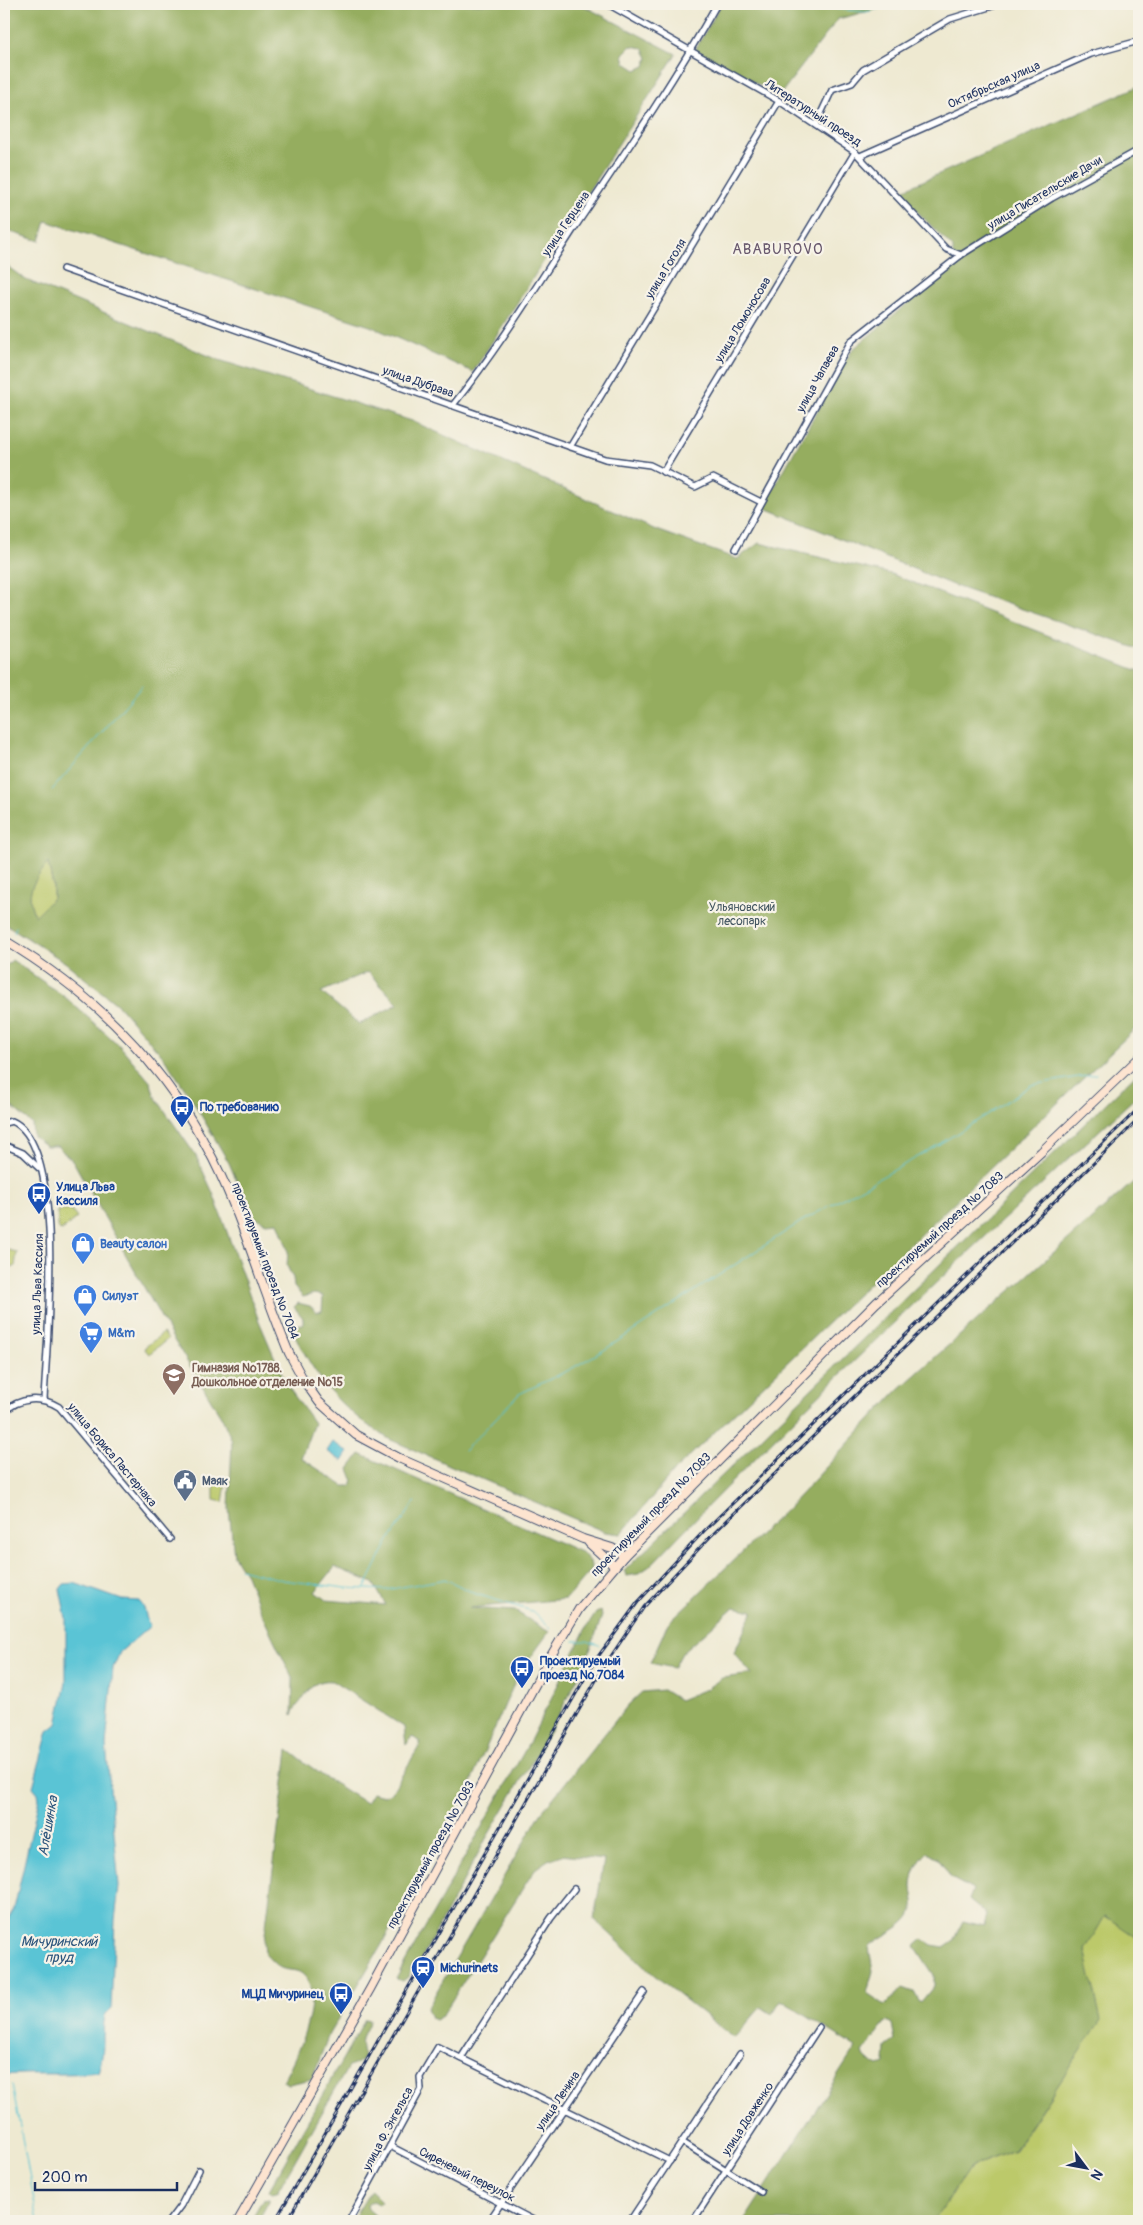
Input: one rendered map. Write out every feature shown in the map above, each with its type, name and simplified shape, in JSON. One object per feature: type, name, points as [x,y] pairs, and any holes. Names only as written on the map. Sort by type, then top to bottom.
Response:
[{"type":"main road","name":"проектируемый проезд № 7084","points":[[4,940],[55,973],[85,997],[139,1050],[168,1086],[194,1126],[216,1167],[289,1353],[304,1381],[330,1415],[377,1448],[583,1539],[612,1548],[624,1556]]},
{"type":"main road","name":"проектируемый проезд № 7083","points":[[238,2221],[374,1981],[564,1632],[579,1609],[614,1566],[876,1304],[1041,1152],[1139,1058]]},
{"type":"main road","name":"проектируемый проезд № 7084","points":[[583,1539],[614,1566]]},
{"type":"street","name":"Литературный проезд","points":[[608,4],[816,124],[858,154],[946,249],[961,255]]},
{"type":"street","name":"улица Герцена","points":[[453,405],[485,363],[691,51],[717,4]]},
{"type":"street","points":[[816,124],[832,90],[852,83],[863,70],[950,18],[999,4]]},
{"type":"street","name":"Октябрьская улица","points":[[858,154],[1091,54],[1139,41]]},
{"type":"street","name":"улица Гоголя","points":[[570,447],[779,102]]},
{"type":"street","name":"улица Писательские Дачи","points":[[961,255],[1052,198],[1139,150]]},
{"type":"street","name":"улица Ломоносова","points":[[663,472],[858,154]]},
{"type":"street","name":"улица Чапаева","points":[[736,549],[851,341],[961,255]]},
{"type":"street","name":"улица Дубрава","points":[[63,269],[605,459],[650,465],[695,487],[713,478],[762,502]]},
{"type":"street","name":"улица Льва Кассиля","points":[[4,1123],[12,1121],[24,1130],[39,1157],[48,1208],[50,1240],[44,1400]]},
{"type":"street","points":[[4,1145],[23,1152],[41,1170]]},
{"type":"street","points":[[4,1412],[21,1401],[44,1400]]},
{"type":"street","name":"улица Бориса Пастернака","points":[[44,1400],[57,1405],[66,1413],[170,1539]]},
{"type":"street","points":[[574,1889],[551,1918],[461,2058],[670,2161]]},
{"type":"street","name":"улица Ленина","points":[[489,2221],[644,1992]]},
{"type":"street","name":"улица Довженко","points":[[694,2221],[819,2027]]},
{"type":"street","name":"улица Ф. Энгельса","points":[[349,2221],[421,2089],[420,2077],[438,2047],[461,2058]]},
{"type":"street","points":[[630,2221],[740,2054]]},
{"type":"street","points":[[682,2142],[761,2192]]},
{"type":"street","name":"Сиреневый переулок","points":[[390,2146],[534,2221]]},
{"type":"street","points":[[169,2221],[186,2196],[199,2170]]},
{"type":"green space","points":[[4,4],[580,4],[676,54],[473,372],[370,326],[46,221],[40,241],[4,230]],"holes":[[[631,46],[643,48],[648,58],[645,66],[636,70],[625,63],[623,54]]]},
{"type":"green space","points":[[721,4],[897,4],[838,19],[779,96],[695,50]]},
{"type":"green space","points":[[1139,86],[1139,649],[955,586],[763,507],[852,350],[953,265],[953,248],[898,192]]},
{"type":"green space","name":"Ульяновский лесопарк","points":[[4,264],[26,280],[219,360],[412,421],[656,530],[737,559],[759,543],[891,574],[1139,671],[1139,1025],[675,1470],[621,1534],[605,1532],[391,1440],[358,1418],[344,1406],[321,1379],[292,1329],[294,1325],[303,1324],[303,1318],[294,1307],[298,1303],[310,1306],[317,1312],[322,1311],[323,1296],[314,1294],[303,1297],[294,1287],[293,1278],[287,1266],[288,1250],[278,1222],[266,1223],[252,1216],[229,1163],[194,1103],[165,1059],[120,1007],[66,963],[4,923]],"holes":[[[48,863],[53,886],[53,898],[35,916],[30,894],[34,882]],[[368,972],[398,1004],[359,1024],[321,992]]]},
{"type":"green space","points":[[48,862],[53,886],[53,898],[35,917],[30,900],[31,888]]},
{"type":"green space","points":[[12,960],[65,997],[121,1047],[151,1083],[154,1095],[196,1156],[213,1193],[259,1321],[286,1384],[314,1423],[301,1458],[344,1486],[351,1486],[353,1479],[349,1469],[360,1454],[583,1553],[590,1562],[592,1569],[566,1599],[469,1608],[515,1611],[549,1632],[518,1675],[468,1789],[381,1946],[329,2034],[312,2079],[289,2084],[283,2081],[301,2043],[306,2027],[311,1995],[308,1982],[301,1973],[281,1968],[273,1963],[265,1954],[264,1942],[288,1750],[326,1778],[366,1803],[372,1793],[384,1796],[392,1792],[420,1745],[420,1741],[412,1737],[406,1745],[404,1727],[332,1681],[322,1681],[314,1685],[295,1708],[292,1715],[293,1679],[261,1613],[246,1575],[234,1556],[229,1509],[232,1441],[222,1418],[172,1337],[73,1161],[57,1146],[46,1146],[33,1136],[32,1124],[4,1100],[4,968]],"holes":[[[335,1567],[373,1583],[386,1605],[326,1600],[315,1592]]]},
{"type":"green space","points":[[1139,1071],[1139,1094],[829,1385],[650,1566],[638,1574],[627,1576],[624,1571]]},
{"type":"green space","points":[[1139,1177],[1139,1939],[1105,1916],[1085,1950],[1101,2020],[1014,2150],[970,2167],[934,2221],[744,2221],[856,2047],[781,2000],[772,2014],[761,2007],[734,2038],[653,1974],[594,1919],[604,1860],[562,1855],[548,1860],[535,1869],[442,2016],[435,2020],[431,2018],[427,2008],[541,1813],[628,1705],[642,1692],[663,1690],[679,1700],[706,1689],[722,1678],[752,1674],[734,1653],[753,1611],[734,1607],[682,1653],[674,1668],[650,1663],[668,1623],[789,1507],[898,1390]],"holes":[[[928,1852],[938,1858],[951,1878],[973,1890],[969,1900],[987,1915],[984,1926],[963,1921],[953,1941],[944,1947],[932,1945],[923,1939],[915,1946],[934,1975],[934,1986],[920,2003],[914,1992],[903,1988],[885,2005],[867,1993],[873,1971],[869,1947],[901,1925],[911,1914],[914,1906],[912,1887],[914,1872],[921,1859]],[[887,2021],[892,2024],[895,2040],[886,2047],[885,2064],[879,2066],[865,2058],[863,2053]]]},
{"type":"green space","points":[[70,1209],[77,1218],[61,1231],[58,1227],[57,1211]]},
{"type":"green space","points":[[4,1249],[17,1252],[15,1267],[4,1267]]},
{"type":"green space","points":[[163,1333],[168,1339],[149,1354],[144,1348]]},
{"type":"green space","points":[[217,1482],[226,1484],[223,1502],[214,1500],[214,1485]]},
{"type":"green space","points":[[601,1611],[602,1616],[586,1662],[549,1733],[487,1837],[418,1965],[411,1967],[408,1977],[403,1981],[396,1979],[529,1743],[585,1630],[596,1613]]},
{"type":"green space","points":[[1105,1915],[1139,1939],[1139,2221],[932,2221],[970,2167],[1015,2150],[1100,2020],[1085,1950]]},
{"type":"green space","points":[[365,2019],[369,2020],[361,2044],[362,2059],[355,2065],[348,2067],[277,2192],[272,2193],[269,2190]]},
{"type":"green space","points":[[371,2190],[382,2201],[379,2204],[373,2201],[367,2205],[368,2209],[376,2216],[375,2221],[352,2221]]},
{"type":"green space","points":[[269,2198],[258,2221],[250,2221],[263,2199]]},
{"type":"water","points":[[333,1442],[348,1452],[342,1461],[327,1451]]},
{"type":"water","name":"Мичуринский пруд","points":[[74,1583],[122,1600],[139,1601],[144,1608],[150,1626],[120,1652],[113,1668],[106,1745],[119,1886],[115,1920],[111,2009],[105,2015],[103,2050],[98,2072],[4,2075],[4,1945],[8,1919],[14,1909],[39,1799],[38,1793],[33,1787],[48,1731],[57,1724],[66,1683],[66,1618],[60,1589],[64,1584]]},
{"type":"waterway","points":[[832,4],[836,9],[866,12],[897,4]]},
{"type":"waterway","points":[[52,790],[142,686]]},
{"type":"waterway","points":[[14,932],[16,927]]},
{"type":"waterway","points":[[464,1451],[519,1394],[569,1370],[604,1350],[802,1221],[923,1154],[990,1113],[1031,1085],[1096,1074]]},
{"type":"waterway","points":[[365,1588],[388,1542],[415,1502]]},
{"type":"waterway","points":[[240,1569],[283,1580],[346,1588],[386,1590],[445,1579],[476,1594],[532,1611],[550,1628]]},
{"type":"waterway","points":[[574,1641],[587,1641],[599,1645]]},
{"type":"waterway","name":"Алёшинка","points":[[12,2085],[38,2221]]},
{"type":"railway","points":[[275,2221],[594,1662],[638,1602],[704,1531],[1139,1108]]},
{"type":"railway","points":[[287,2221],[603,1668],[644,1607],[710,1537],[1139,1119]]},
{"type":"place","name":"По требованию","points":[[182,1128]]},
{"type":"place","name":"Улица Льва Кассиля","points":[[39,1215]]},
{"type":"place","name":"Beauty салон","points":[[83,1265]]},
{"type":"place","name":"Силуэт","points":[[85,1317]]},
{"type":"place","name":"M&m","points":[[91,1354]]},
{"type":"place","name":"Гимназия №1788. Дошкольное отделение №15","points":[[174,1396]]},
{"type":"place","name":"Маяк","points":[[185,1502]]},
{"type":"place","name":"Проектируемый проезд № 7084","points":[[522,1689]]},
{"type":"place","name":"Michurinets","points":[[423,1989]]},
{"type":"place","name":"МЦД Мичуринец","points":[[341,2015]]},
{"type":"district","name":"ABABUROVO","points":[[778,249]]}]
